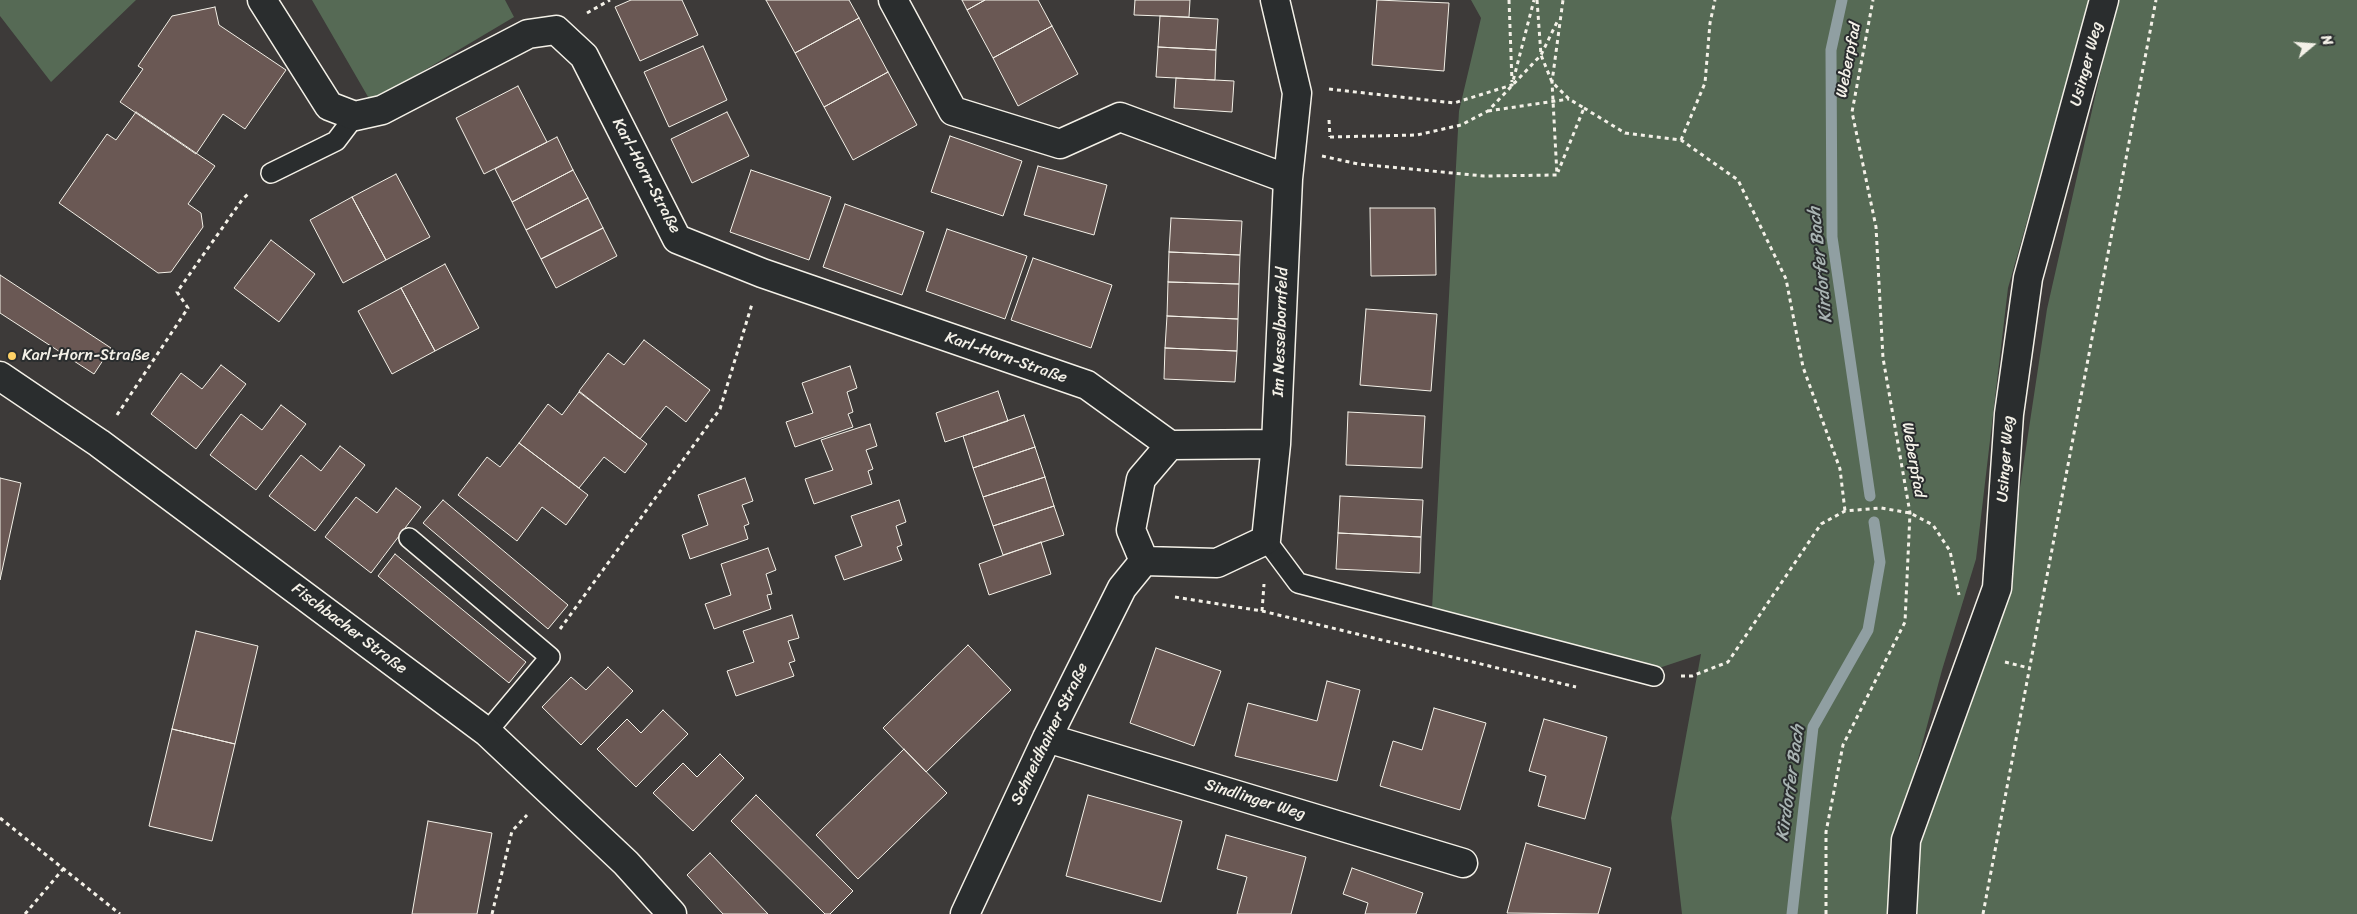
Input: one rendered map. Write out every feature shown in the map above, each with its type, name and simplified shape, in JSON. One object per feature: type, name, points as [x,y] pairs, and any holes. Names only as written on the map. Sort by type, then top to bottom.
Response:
[{"type":"street","points":[[262,0],[329,106],[355,116]]},
{"type":"street","points":[[893,0],[953,111],[1060,144],[1120,117],[1288,179]]},
{"type":"street","name":"Im Nesselbornfeld","points":[[1266,540],[1276,444],[1288,179],[1297,93],[1275,0]]},
{"type":"street","name":"Usinger Weg","points":[[1902,914],[1906,840],[1997,588],[2009,414],[2028,278],[2104,0]]},
{"type":"street","name":"Karl-Horn-Straße","points":[[355,116],[382,110],[528,34],[556,30],[584,56],[677,239],[762,273],[1087,385],[1170,445]]},
{"type":"street","name":"Fischbacher Straße","points":[[0,376],[99,443],[487,732],[626,863],[672,914]]},
{"type":"street","points":[[1266,540],[1217,563],[1144,560],[1131,530],[1140,480],[1170,445],[1276,444]]},
{"type":"street","name":"Schneidhainer Straße","points":[[965,914],[1047,738],[1122,588],[1144,560]]},
{"type":"street","name":"Sindlinger Weg","points":[[1047,738],[1463,863]]},
{"type":"lane","points":[[271,173],[336,141],[355,116]]},
{"type":"lane","points":[[409,538],[550,657],[487,732]]},
{"type":"lane","points":[[1266,540],[1298,584],[1654,676]]},
{"type":"path","points":[[1508,0],[1512,85]]},
{"type":"path","points":[[1512,85],[1536,0]]},
{"type":"path","points":[[1536,0],[1541,55],[1552,82],[1569,99],[1626,133],[1681,140],[1738,180],[1786,279],[1803,367],[1840,469],[1845,511]]},
{"type":"path","points":[[1557,175],[1552,82],[1559,18],[1564,0]]},
{"type":"path","points":[[1681,140],[1705,83],[1710,23],[1715,0]]},
{"type":"path","name":"Weberpfad","points":[[1826,914],[1826,832],[1842,745],[1905,622],[1910,513],[1883,358],[1876,227],[1852,112],[1873,0]]},
{"type":"path","points":[[1983,914],[2156,0]]},
{"type":"path","points":[[1488,111],[1541,55],[1559,18]]},
{"type":"path","points":[[1328,98],[1327,88],[1454,103],[1512,85]]},
{"type":"path","points":[[1291,148],[1330,137],[1417,135],[1461,125],[1488,111],[1569,99]]},
{"type":"path","points":[[1557,175],[1584,108]]},
{"type":"path","points":[[1329,118],[1330,137]]},
{"type":"path","points":[[1291,148],[1358,164],[1484,176],[1557,175]]},
{"type":"path","points":[[99,443],[188,308],[177,292],[242,200],[271,173]]},
{"type":"path","points":[[544,652],[720,409],[762,273]]},
{"type":"path","points":[[1862,510],[1881,508],[1910,513],[1932,525],[1950,551],[1961,603]]},
{"type":"path","points":[[1973,654],[2029,668]]},
{"type":"path","points":[[492,914],[512,830],[550,792]]},
{"type":"path","points":[[0,818],[120,914]]},
{"type":"path","points":[[25,914],[64,868]]},
{"type":"green space","points":[[0,0],[136,0],[51,82],[0,16]]},
{"type":"green space","points":[[312,0],[505,0],[514,17],[371,102]]},
{"type":"green space","points":[[1471,0],[2090,0],[2008,288],[1976,559],[1942,670],[1895,845],[1891,914],[1682,914],[1671,818],[1701,654],[1635,676],[1431,628],[1459,111],[1481,18]]},
{"type":"green space","points":[[2117,0],[2357,0],[2357,914],[1914,914],[1919,847],[2000,620],[2047,309]]},
{"type":"building","points":[[631,0],[682,0],[698,35],[640,61],[615,7]]},
{"type":"building","points":[[766,0],[849,0],[859,18],[795,53]]},
{"type":"building","points":[[962,0],[985,0],[967,10]]},
{"type":"building","points":[[985,0],[1038,0],[1052,26],[993,58],[967,10]]},
{"type":"building","points":[[1135,0],[1190,0],[1189,17],[1134,15]]},
{"type":"building","points":[[1377,0],[1449,3],[1444,71],[1372,65]]},
{"type":"building","points":[[215,7],[219,25],[286,70],[245,129],[223,114],[196,154],[120,102],[143,69],[138,66],[172,16]]},
{"type":"building","points":[[1160,16],[1218,19],[1216,50],[1158,47]]},
{"type":"building","points":[[859,18],[888,72],[824,107],[795,53]]},
{"type":"building","points":[[1052,26],[1078,74],[1018,106],[993,58]]},
{"type":"building","points":[[703,46],[727,100],[669,127],[644,72]]},
{"type":"building","points":[[1158,47],[1216,50],[1215,80],[1156,77]]},
{"type":"building","points":[[888,72],[917,125],[853,160],[824,107]]},
{"type":"building","points":[[1176,78],[1234,81],[1232,112],[1174,108]]},
{"type":"building","points":[[518,86],[547,142],[484,174],[456,118]]},
{"type":"building","points":[[136,112],[215,166],[188,204],[201,213],[203,227],[171,272],[158,273],[59,203],[107,134],[116,140]]},
{"type":"building","points":[[727,112],[749,156],[692,183],[671,139]]},
{"type":"building","points":[[950,136],[1022,161],[1003,216],[931,192]]},
{"type":"building","points":[[557,137],[573,170],[512,202],[495,169]]},
{"type":"building","points":[[1038,166],[1107,185],[1094,235],[1024,215]]},
{"type":"building","points":[[573,170],[588,198],[526,230],[512,202]]},
{"type":"building","points":[[751,170],[831,197],[809,260],[730,232]]},
{"type":"building","points":[[396,174],[430,237],[386,260],[352,197]]},
{"type":"building","points":[[352,197],[386,260],[343,283],[310,220]]},
{"type":"building","points":[[588,198],[603,228],[541,259],[526,230]]},
{"type":"building","points":[[845,204],[924,232],[902,295],[823,267]]},
{"type":"building","points":[[1370,208],[1435,208],[1436,275],[1371,276]]},
{"type":"building","points":[[1171,218],[1242,221],[1240,255],[1169,252]]},
{"type":"building","points":[[603,228],[617,256],[556,288],[541,259]]},
{"type":"building","points":[[947,229],[1027,256],[1005,319],[926,291]]},
{"type":"building","points":[[271,240],[315,274],[279,322],[234,288]]},
{"type":"building","points":[[1169,252],[1240,255],[1239,284],[1168,282]]},
{"type":"building","points":[[1033,258],[1112,285],[1091,348],[1011,320]]},
{"type":"building","points":[[445,264],[479,328],[435,351],[401,288]]},
{"type":"building","points":[[0,275],[111,348],[94,374],[0,313]]},
{"type":"building","points":[[1168,282],[1239,284],[1238,319],[1167,316]]},
{"type":"building","points":[[401,288],[435,351],[392,374],[358,311]]},
{"type":"building","points":[[1366,309],[1437,314],[1431,391],[1360,385]]},
{"type":"building","points":[[1167,316],[1238,319],[1237,351],[1165,348]]},
{"type":"building","points":[[644,340],[710,390],[686,422],[666,406],[640,439],[579,391],[608,353],[624,365]]},
{"type":"building","points":[[1165,348],[1237,351],[1235,382],[1164,379]]},
{"type":"building","points":[[221,365],[246,384],[196,449],[151,414],[181,373],[202,389]]},
{"type":"building","points":[[850,366],[857,388],[847,392],[853,412],[848,414],[853,427],[795,447],[786,422],[813,413],[802,383]]},
{"type":"building","points":[[998,391],[1008,421],[945,442],[936,413]]},
{"type":"building","points":[[579,392],[647,444],[625,473],[604,457],[579,488],[519,443],[548,404],[562,415]]},
{"type":"building","points":[[281,405],[306,424],[256,490],[210,455],[241,414],[262,430]]},
{"type":"building","points":[[1348,412],[1425,416],[1422,468],[1346,465]]},
{"type":"building","points":[[1024,415],[1035,447],[973,468],[963,436]]},
{"type":"building","points":[[870,424],[877,446],[866,450],[873,469],[868,471],[872,484],[814,504],[805,479],[833,470],[821,440]]},
{"type":"building","points":[[519,443],[588,495],[566,525],[542,507],[517,541],[458,495],[487,457],[500,467]]},
{"type":"building","points":[[340,446],[365,465],[315,531],[269,496],[301,455],[321,471]]},
{"type":"building","points":[[1035,447],[1045,477],[983,497],[973,468]]},
{"type":"building","points":[[1045,477],[1054,506],[993,526],[983,497]]},
{"type":"building","points":[[0,478],[21,483],[0,580]]},
{"type":"building","points":[[745,478],[753,501],[742,505],[749,524],[744,526],[748,539],[690,559],[682,535],[708,525],[698,495]]},
{"type":"building","points":[[396,488],[421,507],[371,573],[325,537],[356,497],[377,513]]},
{"type":"building","points":[[1340,496],[1423,500],[1421,537],[1338,533]]},
{"type":"building","points":[[443,500],[568,605],[548,629],[423,523]]},
{"type":"building","points":[[899,500],[906,522],[896,526],[902,545],[897,547],[902,560],[844,580],[835,556],[862,546],[851,516]]},
{"type":"building","points":[[1054,506],[1064,535],[1003,555],[993,526]]},
{"type":"building","points":[[1338,533],[1421,537],[1420,573],[1336,569]]},
{"type":"building","points":[[1041,542],[1051,574],[989,595],[979,564]]},
{"type":"building","points":[[768,548],[776,570],[766,574],[772,594],[767,595],[771,609],[714,629],[705,604],[731,595],[721,564]]},
{"type":"building","points":[[395,554],[526,662],[509,683],[378,576]]},
{"type":"building","points":[[792,615],[799,638],[788,641],[795,661],[789,663],[794,676],[736,696],[727,671],[754,662],[743,631]]},
{"type":"building","points":[[196,631],[258,646],[235,744],[172,729]]},
{"type":"building","points":[[968,645],[1011,690],[926,772],[883,728]]},
{"type":"building","points":[[1156,648],[1221,671],[1194,746],[1130,723]]},
{"type":"building","points":[[608,667],[633,691],[581,745],[542,707],[571,677],[586,690]]},
{"type":"building","points":[[1327,681],[1360,690],[1337,781],[1235,756],[1248,703],[1317,721]]},
{"type":"building","points":[[1434,708],[1486,723],[1460,810],[1380,786],[1393,741],[1422,750]]},
{"type":"building","points":[[663,710],[688,734],[636,787],[597,749],[627,719],[641,733]]},
{"type":"building","points":[[1544,719],[1607,737],[1585,819],[1538,806],[1546,776],[1529,771]]},
{"type":"building","points":[[172,729],[235,744],[212,841],[149,826]]},
{"type":"building","points":[[904,749],[947,793],[858,879],[816,835]]},
{"type":"building","points":[[720,754],[744,778],[693,831],[653,793],[683,763],[697,777]]},
{"type":"building","points":[[756,795],[853,891],[830,914],[825,914],[731,821]]},
{"type":"building","points":[[1088,795],[1182,821],[1161,902],[1066,876]]},
{"type":"building","points":[[428,821],[492,833],[477,914],[412,914]]},
{"type":"building","points":[[1226,835],[1306,857],[1291,914],[1237,914],[1247,877],[1217,869]]},
{"type":"building","points":[[1526,843],[1611,868],[1598,914],[1507,913]]},
{"type":"building","points":[[710,853],[768,914],[723,914],[687,875]]},
{"type":"building","points":[[1352,868],[1423,893],[1416,914],[1365,914],[1368,903],[1343,894]]},
{"type":"waterway","name":"Kirdorfer Bach","points":[[1842,0],[1831,50],[1832,237],[1870,496]]},
{"type":"waterway","name":"Kirdorfer Bach","points":[[1792,914],[1813,727],[1868,630],[1880,562],[1874,522]]},
{"type":"place","name":"Karl-Horn-Straße","points":[[12,356]]}]
